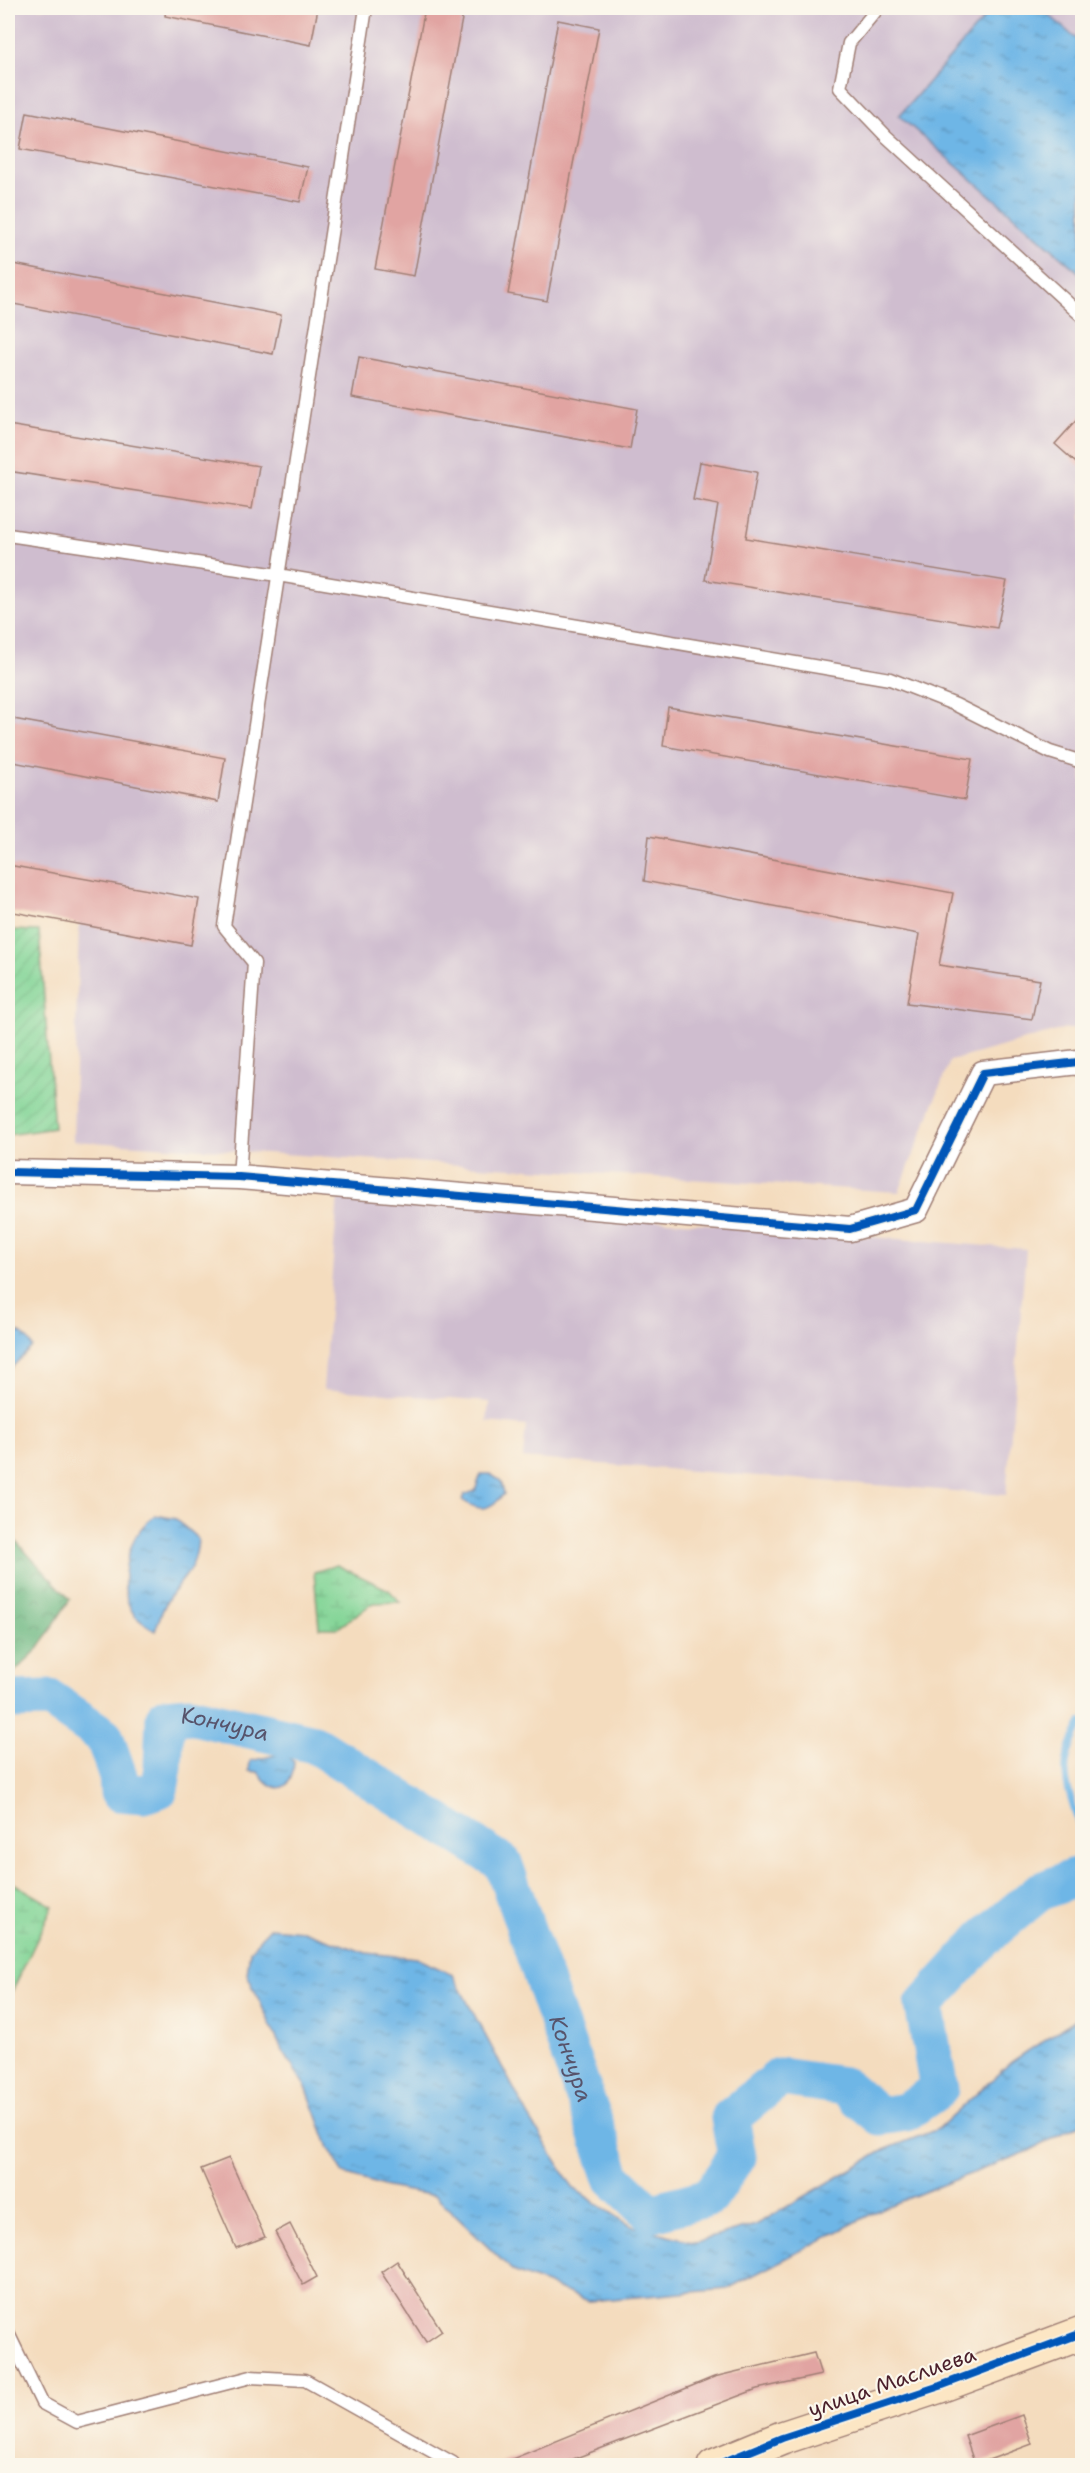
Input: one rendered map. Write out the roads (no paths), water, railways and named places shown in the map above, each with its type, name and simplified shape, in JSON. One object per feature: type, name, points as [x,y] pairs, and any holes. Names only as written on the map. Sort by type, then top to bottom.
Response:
[{"type":"street","points":[[8,1172],[239,1177],[850,1229],[916,1210],[983,1073],[1078,1062],[1083,1065]]},
{"type":"street","name":"улица Маслиева","points":[[714,2466],[782,2438],[940,2386],[1083,2333]]},
{"type":"lane","points":[[239,1177],[254,963],[224,926],[366,8]]},
{"type":"lane","points":[[878,8],[849,43],[840,88],[886,136],[1083,316]]},
{"type":"lane","points":[[8,535],[278,574],[890,680],[956,705],[1050,752],[1083,762]]},
{"type":"lane","points":[[8,2333],[42,2403],[77,2422],[251,2377],[305,2380],[452,2465]]},
{"type":"water","points":[[993,8],[1041,8],[1082,44],[1082,275],[899,116]]},
{"type":"water","points":[[8,1329],[22,1334],[32,1347],[8,1371]]},
{"type":"water","points":[[481,1474],[490,1474],[501,1481],[504,1494],[494,1504],[484,1508],[474,1507],[462,1500],[464,1495],[475,1491]]},
{"type":"water","points":[[155,1515],[176,1519],[198,1539],[192,1564],[168,1600],[155,1631],[138,1619],[130,1608],[125,1577],[128,1555],[136,1536]]},
{"type":"water","points":[[284,1753],[294,1762],[293,1772],[286,1785],[276,1787],[264,1780],[258,1772],[249,1771],[250,1761]]},
{"type":"water","points":[[269,1928],[303,1931],[366,1953],[417,1958],[453,1975],[529,2117],[573,2188],[631,2226],[696,2242],[756,2225],[884,2150],[938,2129],[1011,2062],[1082,2015],[1082,2123],[1029,2151],[883,2208],[727,2289],[589,2301],[513,2271],[435,2196],[387,2187],[344,2174],[329,2148],[307,2089],[282,2050],[247,1974],[250,1951]]},
{"type":"waterway","name":"Кончура","points":[[8,1700],[50,1699],[104,1736],[118,1776],[119,1792],[144,1794],[159,1789],[163,1767],[165,1717],[190,1715],[314,1744],[503,1863],[613,2178],[650,2213],[709,2197],[737,2157],[730,2118],[780,2077],[844,2086],[880,2116],[906,2112],[939,2089],[924,2005],[984,1938],[1039,1892],[1082,1875]]},
{"type":"waterway","points":[[1082,1722],[1066,1761],[1067,1782],[1073,1807],[1078,1822],[1082,1825]]}]
